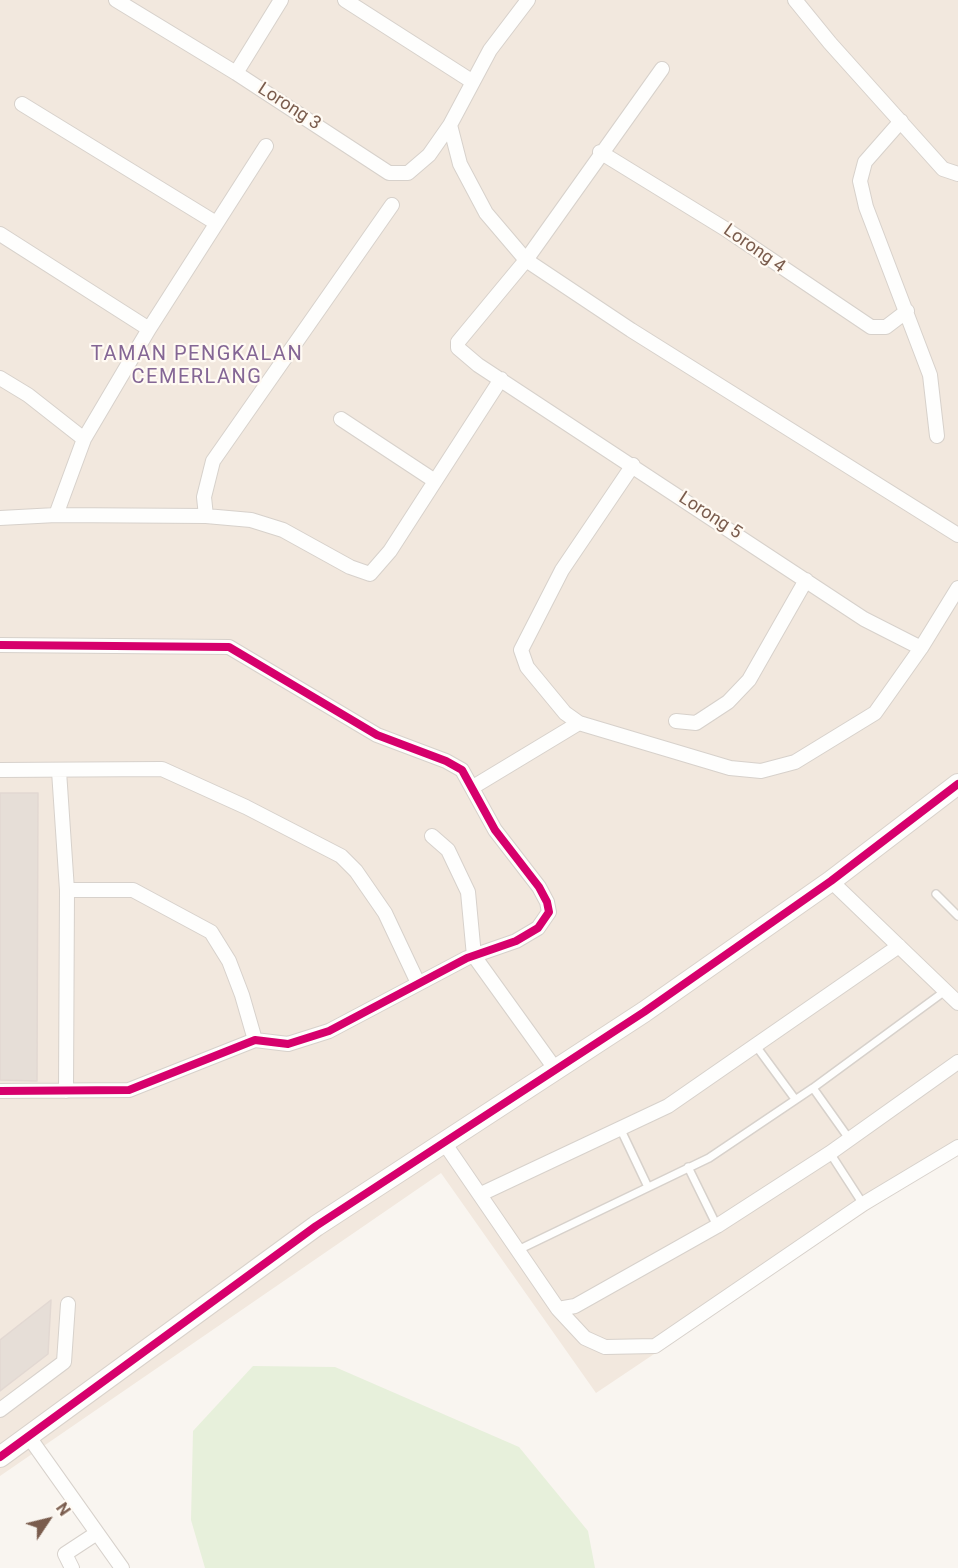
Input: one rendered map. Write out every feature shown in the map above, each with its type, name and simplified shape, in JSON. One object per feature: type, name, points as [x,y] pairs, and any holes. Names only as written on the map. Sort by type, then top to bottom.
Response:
[{"type":"street","name":"Lorong 3","points":[[116,0],[236,73],[389,173],[408,172],[429,154],[450,125],[490,50],[528,0]]},
{"type":"street","points":[[236,73],[281,0]]},
{"type":"street","points":[[345,0],[473,82]]},
{"type":"street","points":[[795,0],[830,44],[943,169],[958,174]]},
{"type":"street","points":[[526,260],[600,152],[662,69]]},
{"type":"street","points":[[22,104],[216,223]]},
{"type":"street","points":[[901,121],[865,162],[860,181],[866,207],[930,375],[937,435]]},
{"type":"street","points":[[450,125],[460,164],[486,213],[526,260],[631,330],[958,535]]},
{"type":"street","points":[[56,515],[84,439],[149,329],[266,146]]},
{"type":"street","name":"Lorong 4","points":[[600,152],[727,230],[871,327],[886,327],[907,311]]},
{"type":"street","points":[[206,516],[204,496],[213,460],[392,205]]},
{"type":"street","points":[[0,234],[149,329]]},
{"type":"street","name":"Lorong 5","points":[[526,260],[458,342],[460,351],[864,619],[921,648]]},
{"type":"street","points":[[0,378],[28,394],[84,439]]},
{"type":"street","points":[[0,518],[56,515],[206,516],[251,520],[283,530],[350,567],[370,574],[390,551],[501,379]]},
{"type":"street","points":[[341,419],[435,481]]},
{"type":"street","points":[[633,465],[562,570],[520,650],[527,667],[565,713],[579,723],[729,768],[761,771],[795,762],[875,713],[921,648],[958,588]]},
{"type":"street","points":[[676,721],[696,723],[728,702],[750,680],[806,580]]},
{"type":"street","points":[[0,645],[229,647],[377,735],[446,761],[462,770],[495,830],[539,887],[547,902],[549,912],[544,922],[531,933],[418,982],[329,1031],[288,1044],[255,1040],[129,1090],[0,1091]]},
{"type":"street","points":[[473,787],[579,723]]},
{"type":"street","points":[[0,770],[162,769],[246,807],[341,856],[366,884],[386,913],[418,982]]},
{"type":"street","points":[[59,771],[67,890],[66,1091]]},
{"type":"street","points":[[0,1457],[316,1226],[644,1012],[831,881],[958,784]]},
{"type":"street","points":[[432,836],[448,850],[468,892],[474,956],[556,1070]]},
{"type":"street","points":[[831,881],[958,1003]]},
{"type":"street","points":[[67,890],[133,890],[211,932],[229,961],[255,1040]]},
{"type":"street","points":[[481,1194],[668,1106],[899,946]]},
{"type":"street","points":[[558,1309],[575,1306],[717,1226],[850,1140],[958,1062]]},
{"type":"street","points":[[444,1144],[481,1194],[558,1309],[585,1338],[604,1347],[655,1346],[863,1204],[958,1147]]},
{"type":"street","points":[[0,1410],[64,1362],[68,1304]]},
{"type":"street","points":[[29,1437],[122,1568]]},
{"type":"street","points":[[72,1568],[65,1554],[97,1533]]},
{"type":"lane","points":[[936,894],[958,916]]},
{"type":"lane","points":[[518,1250],[709,1158],[813,1088],[945,990]]},
{"type":"lane","points":[[756,1046],[795,1099]]},
{"type":"lane","points":[[813,1088],[850,1140]]},
{"type":"lane","points":[[620,1128],[648,1187]]},
{"type":"lane","points":[[830,1153],[863,1204]]},
{"type":"lane","points":[[688,1167],[717,1226]]},
{"type":"shaded area","points":[[0,0],[958,0],[958,1150],[596,1393],[441,1173],[0,1476]]},
{"type":"green space","points":[[253,1366],[335,1367],[519,1447],[588,1531],[595,1568],[205,1568],[191,1520],[193,1431]]},
{"type":"building","points":[[0,793],[38,793],[37,1081],[0,1080]]},
{"type":"building","points":[[51,1300],[48,1354],[0,1391],[0,1340]]},
{"type":"cycle path","points":[[0,645],[229,647],[377,735],[446,761],[462,770],[495,830],[539,887],[547,902],[549,912],[538,928],[516,941],[467,958],[329,1031],[288,1044],[255,1040],[129,1090],[0,1091]]},
{"type":"cycle path","points":[[0,1457],[316,1226],[644,1012],[831,881],[958,784]]},
{"type":"district","name":"TAMAN PENGKALAN CEMERLANG","points":[[197,366]]}]
